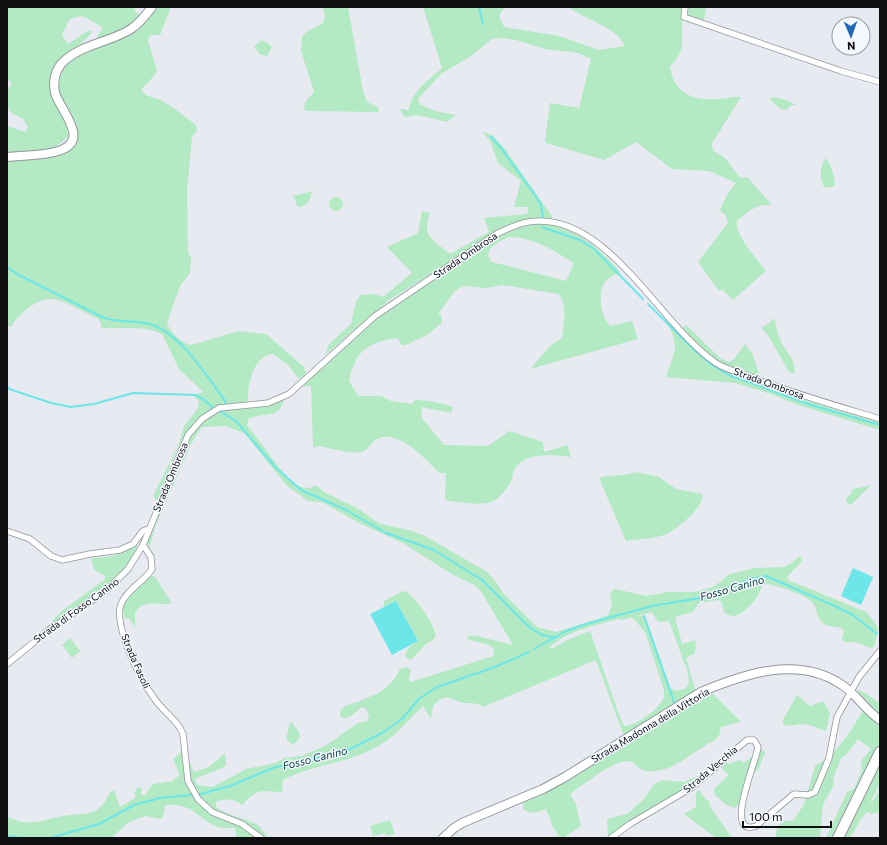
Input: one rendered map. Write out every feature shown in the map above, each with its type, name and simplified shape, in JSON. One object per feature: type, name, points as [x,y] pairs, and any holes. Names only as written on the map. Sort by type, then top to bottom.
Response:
[{"type":"highway","points":[[838,838],[880,752]]},
{"type":"street","points":[[7,157],[58,152],[70,144],[72,139],[72,124],[55,93],[55,80],[58,68],[75,53],[132,28],[152,7]]},
{"type":"street","points":[[685,7],[684,17],[841,71],[880,82]]},
{"type":"street","name":"Strada Ombrosa","points":[[148,529],[188,435],[202,419],[219,408],[268,403],[289,394],[375,316],[498,233],[529,222],[538,221],[565,224],[582,232],[598,244],[628,271],[696,346],[717,364],[791,392],[880,419]]},
{"type":"street","points":[[7,531],[30,539],[51,556],[62,560],[120,550],[133,544],[143,531],[148,529]]},
{"type":"street","name":"Strada di Fosso Canino","points":[[7,664],[49,630],[113,585],[128,569],[143,545],[148,529]]},
{"type":"street","name":"Strada Fasoli","points":[[143,545],[151,556],[152,569],[124,598],[120,608],[121,622],[130,652],[153,698],[177,723],[183,734],[188,781],[198,799],[212,812],[242,824],[261,838]]},
{"type":"street","points":[[851,692],[859,677],[880,651]]},
{"type":"street","name":"Strada Madonna della Vittoria","points":[[443,838],[462,823],[543,789],[565,777],[687,700],[716,686],[753,674],[785,668],[804,670],[826,676],[851,692],[869,712],[880,719]]},
{"type":"street","name":"Strada Vecchia","points":[[612,838],[630,824],[691,788],[747,740],[754,740],[758,747],[743,798],[741,818],[744,825],[748,827],[756,826],[794,794],[812,794],[815,792],[829,758],[837,717],[851,692]]},
{"type":"green space","points":[[7,7],[134,7],[135,11],[140,16],[124,29],[99,40],[97,36],[102,30],[101,26],[79,16],[69,20],[62,35],[68,44],[89,30],[92,32],[62,61],[55,69],[51,78],[50,87],[53,98],[64,121],[68,136],[63,142],[49,149],[7,155],[7,126],[25,132],[28,127],[23,119],[10,112],[7,106],[7,91],[11,85],[10,81],[7,80]]},
{"type":"green space","points":[[155,7],[171,7],[160,35],[150,35],[148,41],[157,70],[153,77],[141,90],[145,94],[164,102],[196,125],[197,131],[192,137],[187,191],[188,253],[191,257],[190,273],[180,286],[167,323],[171,331],[177,337],[184,343],[192,345],[238,331],[266,334],[304,367],[306,373],[299,379],[287,364],[273,354],[260,360],[252,373],[248,403],[211,410],[201,416],[192,425],[172,463],[157,501],[153,496],[178,446],[184,426],[198,408],[199,400],[194,397],[196,394],[203,392],[179,369],[162,334],[140,328],[101,328],[101,323],[98,319],[69,304],[53,299],[47,299],[34,304],[23,312],[11,327],[7,325],[7,159],[47,157],[76,136],[58,97],[57,77],[68,59],[101,45]]},
{"type":"green space","points":[[323,7],[348,7],[363,91],[367,102],[378,107],[379,112],[307,111],[304,109],[305,102],[314,92],[301,51],[302,36],[323,23],[325,14]]},
{"type":"green space","points":[[423,7],[505,7],[499,16],[504,27],[559,36],[599,50],[625,46],[621,39],[608,28],[568,7],[706,7],[704,21],[683,18],[681,49],[676,60],[670,67],[672,76],[681,90],[694,97],[701,99],[722,99],[741,97],[711,145],[714,151],[725,158],[740,178],[747,177],[772,205],[762,205],[757,207],[749,211],[737,221],[737,227],[743,240],[766,271],[733,300],[722,289],[719,291],[698,262],[728,223],[726,216],[720,210],[727,195],[736,183],[709,171],[672,169],[636,142],[604,160],[546,143],[550,103],[579,108],[591,59],[578,53],[545,49],[504,38],[492,39],[471,56],[441,74],[418,99],[419,104],[435,111],[456,115],[447,122],[417,115],[404,117],[400,109],[409,110],[413,97],[426,82],[442,68]]},
{"type":"green space","points":[[261,40],[268,43],[272,47],[267,56],[260,54],[254,47]]},
{"type":"green space","points":[[773,97],[783,99],[797,105],[791,105],[787,110],[781,109],[769,99]]},
{"type":"green space","points":[[483,132],[492,135],[505,149],[553,218],[530,219],[467,251],[389,300],[325,355],[329,344],[351,324],[356,301],[361,295],[374,294],[383,297],[412,273],[387,247],[418,233],[422,211],[430,213],[427,228],[430,237],[450,254],[489,232],[484,218],[527,214],[529,207],[514,207],[521,181],[498,163],[490,141]]},
{"type":"green space","points":[[826,158],[830,164],[835,186],[825,188],[821,177],[821,168]]},
{"type":"green space","points":[[313,191],[307,204],[298,207],[293,196]]},
{"type":"green space","points":[[333,197],[339,197],[343,201],[343,207],[339,211],[333,211],[329,207],[329,201]]},
{"type":"green space","points":[[540,223],[564,229],[585,240],[612,263],[620,272],[608,279],[603,285],[601,290],[601,307],[603,313],[611,326],[632,321],[638,339],[530,369],[550,346],[562,338],[564,309],[561,298],[558,294],[503,285],[486,288],[463,286],[455,291],[438,314],[441,315],[442,323],[427,335],[406,345],[402,345],[397,338],[371,345],[359,355],[355,362],[349,381],[358,396],[381,396],[391,401],[412,404],[415,400],[425,401],[453,407],[451,413],[421,407],[422,418],[444,445],[488,446],[509,431],[543,442],[544,452],[567,445],[571,457],[548,455],[532,457],[525,460],[514,470],[509,485],[498,498],[492,502],[475,504],[445,500],[446,473],[439,473],[420,454],[403,441],[385,437],[377,439],[366,450],[361,452],[345,452],[318,446],[313,448],[311,386],[298,387],[375,317],[505,233],[525,224]],"holes":[[[509,237],[535,242],[574,263],[566,281],[492,262],[488,254],[493,246]]]},
{"type":"green space","points":[[774,318],[779,337],[794,365],[794,374],[789,372],[769,337],[761,327],[767,325]]},
{"type":"green space","points":[[667,322],[717,366],[734,375],[808,401],[880,423],[880,430],[798,405],[771,394],[735,383],[666,377],[675,349],[674,338]]},
{"type":"green space","points":[[686,325],[721,359],[729,362],[734,359],[745,344],[753,355],[761,380],[718,363],[682,329]]},
{"type":"green space","points":[[284,400],[278,411],[248,419],[247,426],[280,468],[294,482],[305,488],[316,485],[324,492],[359,509],[378,523],[412,531],[425,536],[487,572],[503,593],[537,627],[556,632],[608,615],[612,605],[610,593],[615,589],[646,596],[668,592],[695,592],[715,586],[730,574],[755,568],[785,567],[801,556],[802,561],[787,577],[788,580],[866,612],[875,623],[878,630],[874,647],[871,648],[856,642],[844,642],[842,639],[844,630],[821,622],[811,601],[800,594],[767,584],[762,585],[759,594],[752,603],[744,611],[735,616],[731,616],[724,612],[722,603],[719,600],[699,603],[693,612],[675,617],[682,644],[696,640],[695,653],[686,658],[696,692],[624,736],[596,660],[483,707],[481,705],[460,702],[446,697],[442,698],[433,706],[431,719],[423,706],[399,730],[379,746],[360,755],[305,771],[283,780],[282,792],[264,791],[256,793],[247,799],[242,805],[236,801],[230,800],[216,802],[216,807],[221,810],[256,824],[262,829],[268,838],[237,838],[235,828],[218,827],[191,810],[180,806],[165,805],[163,817],[160,819],[145,816],[129,822],[111,838],[7,838],[7,816],[24,822],[38,822],[61,816],[86,814],[95,811],[106,800],[110,792],[114,790],[120,807],[136,797],[134,793],[138,787],[142,789],[141,795],[145,795],[153,784],[172,781],[180,775],[173,759],[186,748],[189,761],[194,772],[209,767],[225,753],[226,765],[195,779],[197,785],[213,787],[246,769],[276,763],[284,758],[302,756],[325,746],[358,723],[367,721],[369,717],[367,710],[362,707],[351,716],[344,719],[340,716],[340,711],[344,707],[376,694],[384,689],[396,677],[400,669],[406,667],[411,670],[409,679],[411,682],[493,656],[494,648],[486,644],[469,640],[467,636],[476,636],[513,645],[480,590],[474,585],[450,573],[403,543],[357,522],[322,502],[308,501],[287,486],[244,433],[226,426],[202,427],[191,444],[155,527],[150,546],[154,555],[147,542],[190,437],[196,428],[207,418],[222,410],[255,408]],"holes":[[[652,612],[658,622],[669,621],[688,673],[689,683],[685,689],[676,691],[671,689],[645,616],[637,616]],[[632,617],[645,632],[664,690],[664,695],[660,704],[646,717],[635,723],[624,726],[590,631],[565,641],[552,649],[550,647],[557,641],[582,629],[618,619],[622,620]]]},
{"type":"green space","points":[[636,472],[659,477],[676,489],[702,494],[700,505],[689,518],[669,533],[655,537],[626,541],[599,478]]},
{"type":"green space","points":[[871,485],[853,503],[850,505],[846,502],[847,497],[853,489]]},
{"type":"green space","points":[[136,542],[137,547],[134,554],[117,577],[95,596],[45,629],[63,610],[104,580],[106,576],[94,570],[91,558],[113,556]]},
{"type":"green space","points":[[148,577],[155,577],[172,603],[152,603],[139,607],[135,613],[135,627],[129,618],[125,619],[124,605],[133,590]]},
{"type":"green space","points":[[403,591],[408,593],[418,603],[432,624],[436,636],[412,659],[408,659],[405,656],[406,653],[410,647],[418,641],[396,601],[384,607],[384,601]]},
{"type":"green space","points":[[70,638],[80,651],[72,658],[62,645]]},
{"type":"green space","points":[[858,690],[867,694],[880,704],[880,717],[858,695]]},
{"type":"green space","points":[[711,692],[741,722],[721,727],[719,736],[715,740],[671,767],[656,771],[646,771],[628,761],[614,765],[598,774],[570,794],[576,804],[581,826],[563,838],[560,838],[553,827],[546,809],[537,812],[528,812],[523,809],[523,804],[526,799],[704,694]]},
{"type":"green space","points":[[797,695],[810,706],[823,701],[830,713],[826,731],[806,724],[790,726],[783,724],[783,720]]},
{"type":"green space","points":[[862,712],[880,723],[880,744],[834,838],[826,838],[847,792],[854,789],[862,770],[861,761],[871,749],[858,739],[846,755],[841,758],[833,779],[834,785],[823,804],[820,838],[776,838],[776,831],[781,822],[794,820],[804,804],[815,766],[832,755],[850,732]]},
{"type":"green space","points":[[290,723],[292,723],[299,732],[300,737],[293,745],[286,739]]},
{"type":"green space","points":[[759,744],[765,753],[758,770],[751,774],[745,798],[735,808],[725,804],[715,795],[714,789],[729,775],[719,765],[724,762],[729,764],[739,760],[744,763],[759,751]]},
{"type":"green space","points":[[880,763],[880,783],[877,785],[879,786],[870,802],[873,801],[880,790],[880,812],[872,814],[867,812],[850,838],[842,838]]},
{"type":"green space","points":[[700,775],[702,776],[690,787],[608,836],[607,819],[627,814],[644,799],[654,784],[663,780],[684,782]]},
{"type":"green space","points":[[699,790],[706,800],[709,800],[709,805],[732,838],[716,838],[684,814],[696,807],[696,792]]},
{"type":"green space","points":[[390,820],[395,834],[386,836],[385,833],[373,836],[370,826]]},
{"type":"water","points":[[853,568],[873,577],[861,605],[841,596]]},
{"type":"water","points":[[396,601],[418,641],[392,655],[370,614]]},
{"type":"waterway","points":[[479,7],[483,24]]},
{"type":"waterway","points":[[491,137],[501,148],[537,198],[541,205],[543,217]]},
{"type":"waterway","points":[[542,227],[582,241],[594,249],[643,299]]},
{"type":"waterway","points":[[7,267],[17,274],[104,318],[145,323],[161,329],[183,346],[210,380],[225,403]]},
{"type":"waterway","points":[[648,304],[692,348],[712,365],[729,375],[811,405],[880,425]]},
{"type":"waterway","points":[[7,386],[9,389],[51,403],[71,407],[94,404],[133,393],[195,395],[203,399],[213,408]]},
{"type":"waterway","points":[[220,411],[236,421],[276,468],[301,490],[346,510],[386,533],[434,550],[482,580],[529,627],[542,635],[556,638]]},
{"type":"waterway","name":"Fosso Canino","points":[[534,649],[566,631],[586,624],[652,606],[706,597],[751,579],[766,576],[853,615],[877,634]]},
{"type":"waterway","points":[[644,616],[674,702]]},
{"type":"waterway","name":"Fosso Canino","points":[[197,795],[230,786],[273,768],[346,751],[382,733],[402,719],[419,699],[437,687],[495,667],[529,652]]},
{"type":"waterway","name":"Fosso Canino","points":[[50,838],[99,824],[134,805],[160,798],[193,795]]},
{"type":"waterway","name":"Fosso Canino","points":[[7,836],[24,838]]}]
